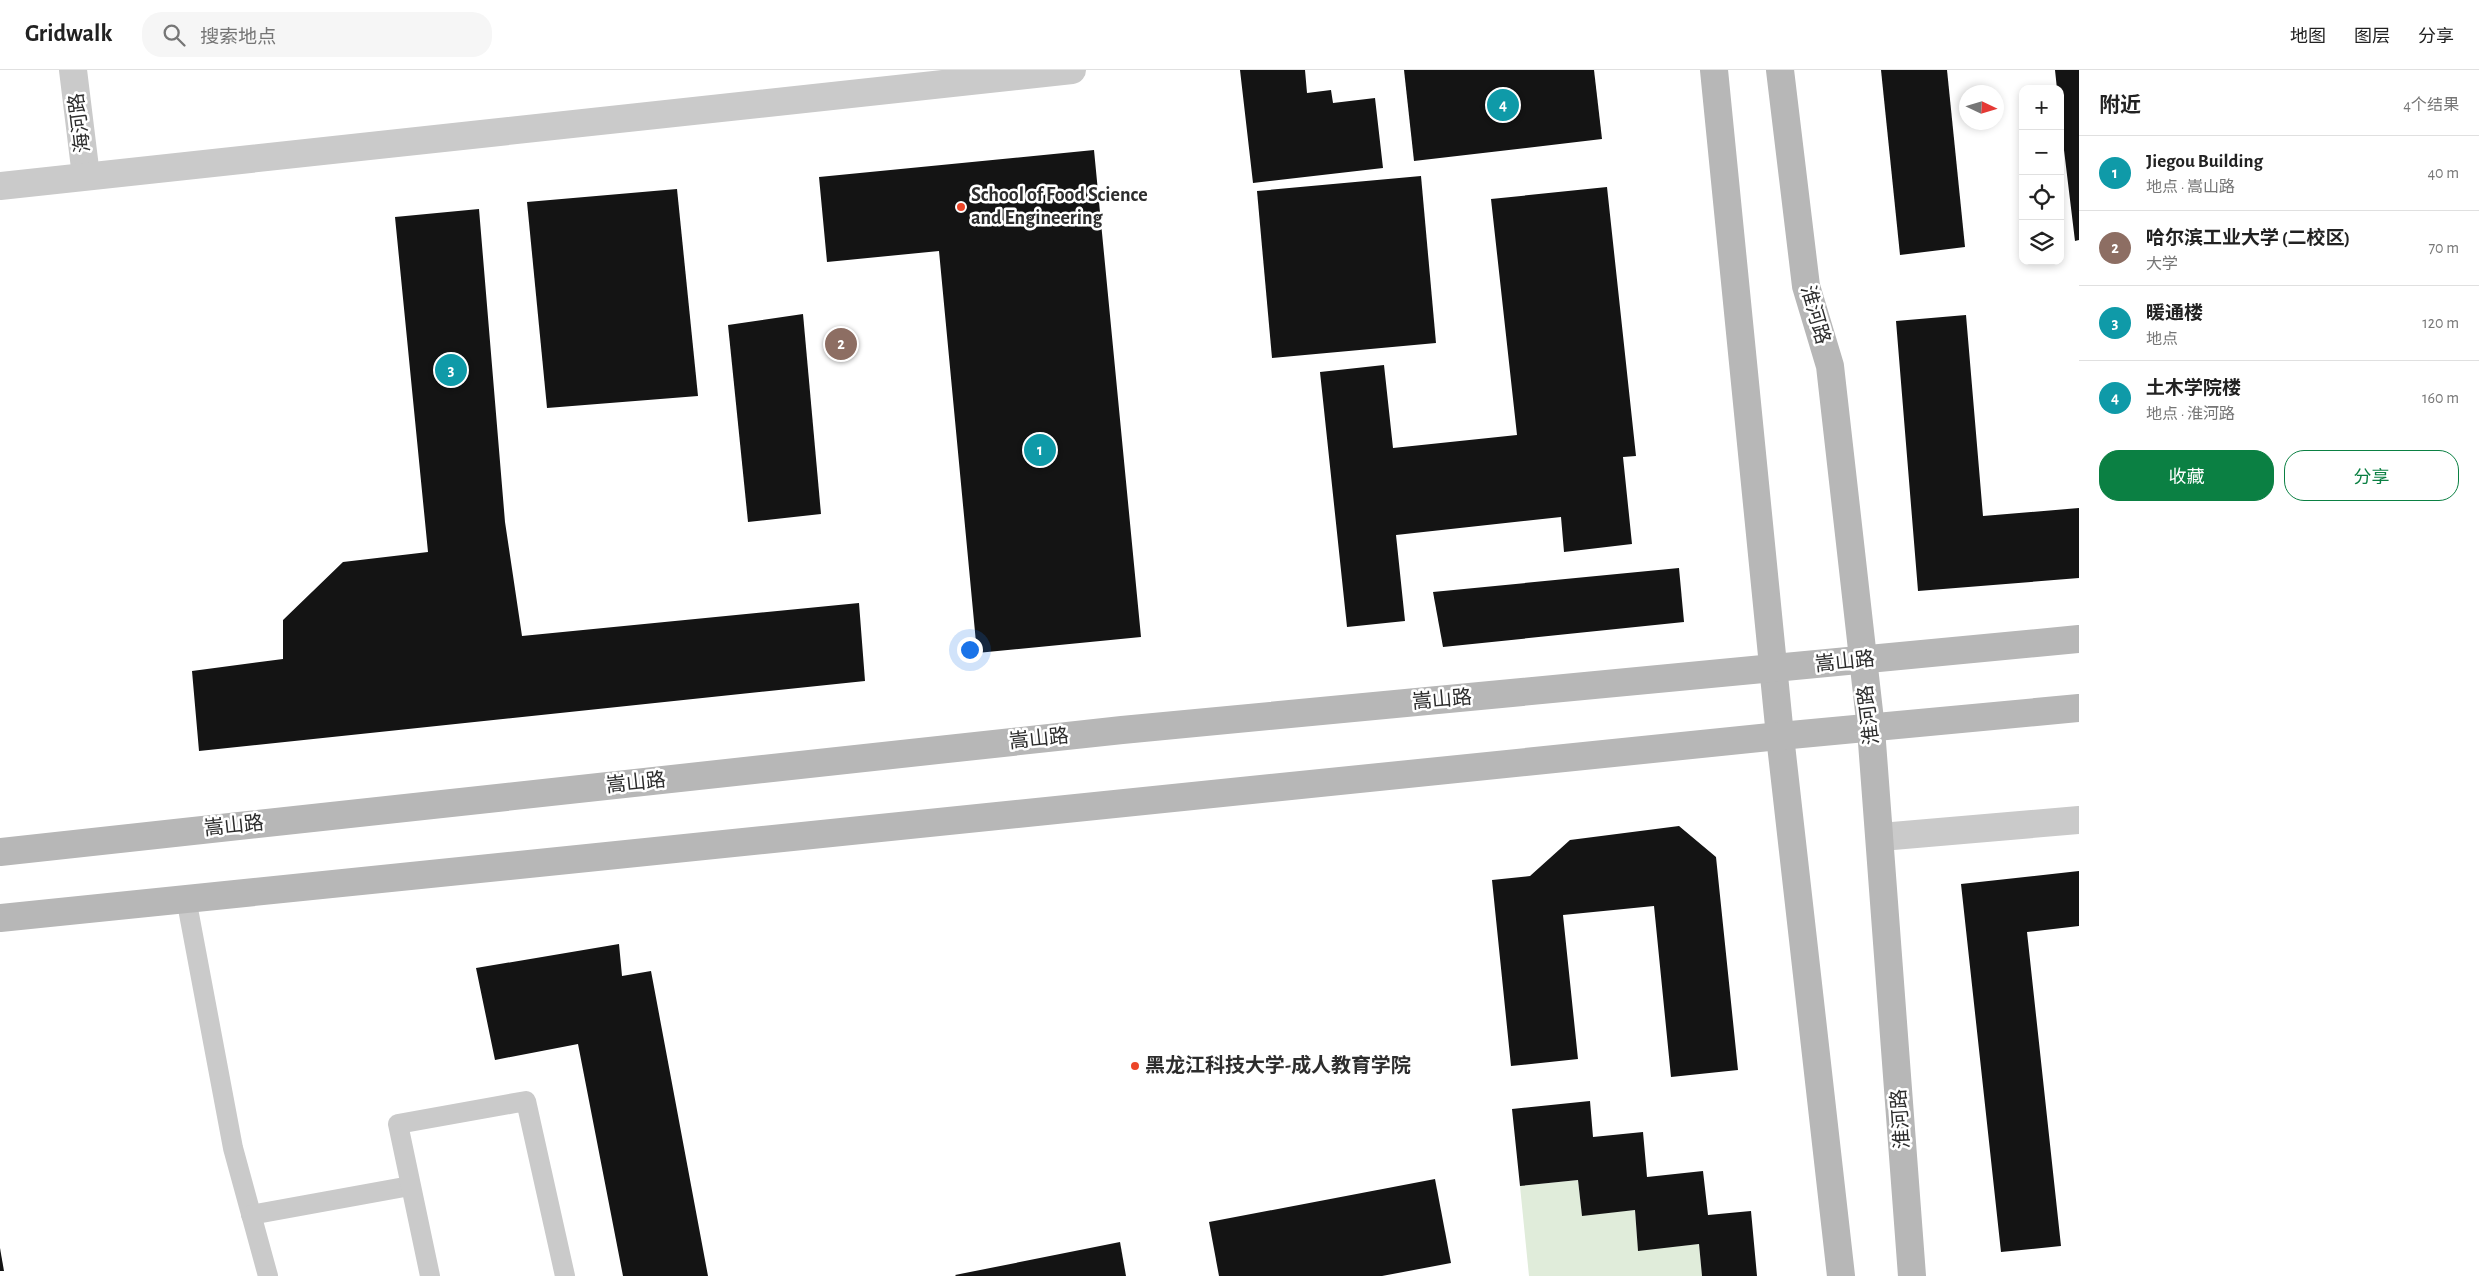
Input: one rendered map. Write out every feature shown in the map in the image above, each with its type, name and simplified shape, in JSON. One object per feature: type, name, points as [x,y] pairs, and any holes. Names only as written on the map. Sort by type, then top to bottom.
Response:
[{"type":"main road","points":[[1714,70],[1780,736],[1840,1276]]},
{"type":"main road","name":"淮河路","points":[[1780,70],[1806,286],[1830,366],[1872,729],[1912,1276]]},
{"type":"main road","name":"嵩山路","points":[[0,852],[1122,730],[2079,640]]},
{"type":"main road","points":[[0,918],[1780,736],[1872,729],[2079,708]]},
{"type":"street","name":"海河路","points":[[73,70],[86,176]]},
{"type":"street","points":[[0,186],[1072,70]]},
{"type":"street","points":[[1881,837],[2079,820]]},
{"type":"lane","points":[[186,898],[233,1148],[268,1276]]},
{"type":"lane","points":[[430,1276],[398,1124],[526,1101],[565,1276]]},
{"type":"lane","points":[[251,1215],[410,1186]]},
{"type":"green space","points":[[1578,1180],[1582,1215],[1635,1210],[1638,1250],[1699,1244],[1702,1276],[1529,1276],[1520,1186]]},
{"type":"building","points":[[1240,70],[1305,70],[1307,93],[1331,90],[1333,103],[1375,98],[1383,168],[1253,183]]},
{"type":"building","points":[[1404,70],[1594,70],[1602,139],[1414,161]]},
{"type":"building","points":[[1881,70],[1947,70],[1965,247],[1900,255]]},
{"type":"building","points":[[2055,70],[2079,70],[2079,240],[2075,241],[2064,150],[2064,85],[2057,85]]},
{"type":"building","points":[[1094,150],[1141,637],[977,653],[939,251],[827,262],[819,177]]},
{"type":"building","points":[[1421,176],[1436,343],[1272,358],[1257,191]]},
{"type":"building","points":[[1607,187],[1636,456],[1623,457],[1632,544],[1564,552],[1561,517],[1396,535],[1405,621],[1347,627],[1320,372],[1384,365],[1393,448],[1517,435],[1491,199]]},
{"type":"building","points":[[677,189],[698,396],[547,408],[527,202]]},
{"type":"building","points":[[479,209],[505,522],[522,636],[859,603],[865,681],[199,751],[192,671],[283,659],[283,620],[343,562],[428,552],[395,217]]},
{"type":"building","points":[[803,314],[821,514],[748,522],[728,325]]},
{"type":"building","points":[[1966,315],[1983,516],[2079,508],[2079,578],[1918,591],[1896,321]]},
{"type":"building","points":[[1679,568],[1684,622],[1443,647],[1433,592]]},
{"type":"building","points":[[1679,826],[1716,857],[1738,1070],[1671,1077],[1654,906],[1563,915],[1578,1059],[1511,1066],[1492,880],[1530,876],[1570,840]]},
{"type":"building","points":[[2079,871],[2079,926],[2027,932],[2061,1246],[2001,1252],[1961,884]]},
{"type":"building","points":[[619,944],[622,976],[651,971],[708,1276],[623,1276],[578,1044],[495,1060],[476,968]]},
{"type":"building","points":[[1590,1101],[1593,1137],[1643,1132],[1647,1177],[1703,1171],[1708,1215],[1751,1211],[1757,1276],[1702,1276],[1699,1244],[1638,1251],[1635,1210],[1582,1216],[1578,1180],[1520,1186],[1512,1109]]},
{"type":"building","points":[[1435,1179],[1451,1263],[1382,1276],[1219,1276],[1209,1222]]},
{"type":"building","points":[[1120,1242],[1126,1276],[955,1275]]},
{"type":"building","points":[[0,1248],[4,1271],[0,1271]]},
{"type":"place","name":"土木学院楼","points":[[1503,105]]},
{"type":"place","name":"School of Food Science and Engineering","points":[[961,207]]},
{"type":"place","name":"哈尔滨工业大学 (二校区)","points":[[841,344]]},
{"type":"place","name":"暖通楼","points":[[451,370]]},
{"type":"place","name":"Jiegou Building","points":[[1040,450]]},
{"type":"place","name":"黑龙江科技大学-成人教育学院","points":[[1135,1066]]}]
